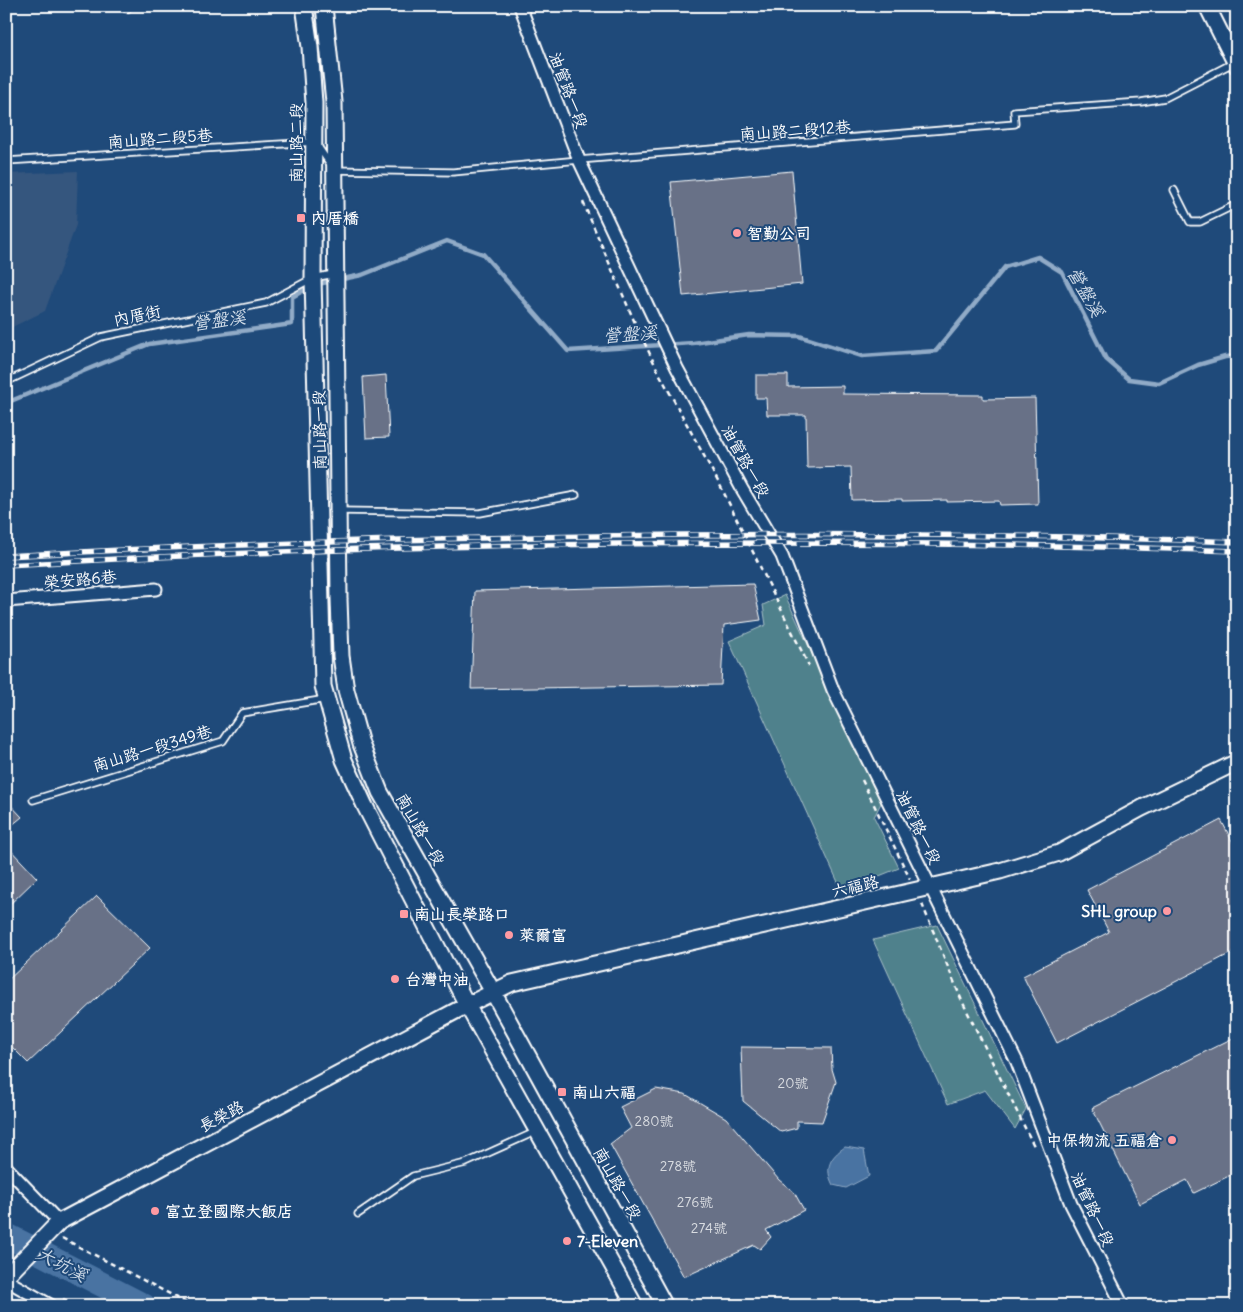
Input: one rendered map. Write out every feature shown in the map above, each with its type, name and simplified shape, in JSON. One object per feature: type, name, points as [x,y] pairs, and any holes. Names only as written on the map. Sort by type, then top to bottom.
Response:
[{"type":"street","name":"南山路二段","points":[[304,6],[310,46],[315,142],[313,280]]},
{"type":"street","points":[[324,6],[334,102],[335,276]]},
{"type":"street","name":"油管路一段","points":[[520,6],[579,160],[677,368],[742,489],[782,556],[833,690],[923,888],[1017,1062],[1071,1204],[1124,1306]]},
{"type":"street","points":[[1207,6],[1236,63]]},
{"type":"street","name":"南山路一段","points":[[335,276],[341,656],[346,690],[361,744],[380,792],[493,992],[665,1306]]},
{"type":"street","name":"南山路一段","points":[[313,280],[323,686],[347,768],[467,1005],[635,1306]]},
{"type":"street","name":"榮安路6巷","points":[[6,601],[156,589]]},
{"type":"street","name":"六福路","points":[[467,1005],[512,983],[1000,871],[1059,853],[1142,808],[1237,762]]},
{"type":"street","name":"長榮路","points":[[8,1276],[54,1227],[467,1005]]},
{"type":"street","points":[[6,1167],[54,1227]]},
{"type":"street","points":[[8,1276],[52,1306]]},
{"type":"lane","name":"南山路二段12巷","points":[[334,170],[453,172],[1015,124],[1014,111],[1142,102],[1165,98],[1236,63]]},
{"type":"lane","name":"南山路二段5巷","points":[[6,161],[315,142]]},
{"type":"lane","points":[[315,142],[334,170]]},
{"type":"lane","points":[[1174,190],[1190,222],[1200,222],[1237,204]]},
{"type":"lane","name":"內厝街","points":[[6,382],[101,337],[266,303],[313,280],[335,276]]},
{"type":"lane","points":[[338,511],[480,513],[576,495]]},
{"type":"lane","name":"南山路一段349巷","points":[[33,800],[223,741],[242,713],[326,698]]},
{"type":"lane","points":[[358,1214],[413,1176],[466,1163],[537,1131]]},
{"type":"path","points":[[635,323],[659,372],[721,486],[810,669]]},
{"type":"path","points":[[860,776],[923,888],[962,1001],[1037,1153]]},
{"type":"path","points":[[54,1227],[193,1306]]},
{"type":"shaded area","points":[[78,171],[76,225],[45,311],[6,330],[6,174]]},
{"type":"shaded area","points":[[845,1147],[864,1150],[869,1176],[846,1188],[833,1185],[829,1173],[832,1159]]},
{"type":"green space","points":[[785,595],[881,803],[874,817],[899,868],[842,891],[729,641],[766,625],[763,605]]},
{"type":"green space","points":[[937,925],[1026,1109],[1015,1129],[985,1090],[948,1104],[873,940]]},
{"type":"building","name":"智勤公司","points":[[792,171],[802,284],[683,296],[671,182]]},
{"type":"building","points":[[386,375],[389,437],[366,438],[363,377]]},
{"type":"building","points":[[756,375],[788,375],[788,387],[843,386],[843,394],[983,395],[983,399],[1035,398],[1038,504],[1000,505],[999,501],[852,500],[851,467],[807,468],[806,415],[767,415],[766,398],[756,398]]},
{"type":"building","points":[[753,584],[761,620],[724,625],[721,685],[471,689],[475,591]]},
{"type":"building","points":[[6,800],[22,817],[6,830]]},
{"type":"building","name":"SHL group","points":[[1221,820],[1237,850],[1237,950],[1057,1043],[1023,976],[1109,932],[1087,890]]},
{"type":"building","points":[[6,845],[37,878],[6,908]]},
{"type":"building","points":[[97,896],[150,948],[28,1063],[6,1041],[6,982]]},
{"type":"building","name":"中保物流 五福倉","points":[[1237,1036],[1237,1172],[1194,1193],[1187,1180],[1140,1204],[1092,1108]]},
{"type":"building","points":[[741,1047],[831,1048],[832,1069],[836,1082],[822,1122],[797,1121],[797,1128],[781,1132],[743,1101]]},
{"type":"building","points":[[656,1089],[685,1094],[726,1118],[779,1180],[794,1192],[804,1210],[766,1230],[771,1237],[760,1249],[754,1245],[684,1277],[610,1144],[631,1128],[620,1107]]},
{"type":"waterway","name":"營盤溪","points":[[6,403],[149,344],[292,324],[292,297],[313,285],[362,275],[447,241],[483,254],[568,351],[693,343],[749,335],[799,336],[862,356],[936,351],[1005,267],[1038,257],[1062,272],[1106,359],[1129,379],[1159,383],[1198,365],[1225,357],[1237,356]]},
{"type":"waterway","name":"大坑溪","points":[[6,1235],[144,1306]]},
{"type":"railway","points":[[6,556],[300,543],[674,535],[835,534],[1237,542]]},
{"type":"railway","points":[[6,565],[314,551],[622,544],[929,544],[1237,551]]},
{"type":"place","name":"內厝橋","points":[[301,218]]},
{"type":"place","name":"智勤公司","points":[[737,233]]},
{"type":"place","name":"SHL group","points":[[1167,911]]},
{"type":"place","name":"南山長榮路口","points":[[404,914]]},
{"type":"place","name":"萊爾富","points":[[509,935]]},
{"type":"place","name":"台灣中油","points":[[395,979]]},
{"type":"place","name":"南山六福","points":[[562,1092]]},
{"type":"place","name":"中保物流 五福倉","points":[[1172,1140]]},
{"type":"place","name":"富立登國際大飯店","points":[[155,1211]]},
{"type":"place","name":"7-Eleven","points":[[567,1241]]}]
